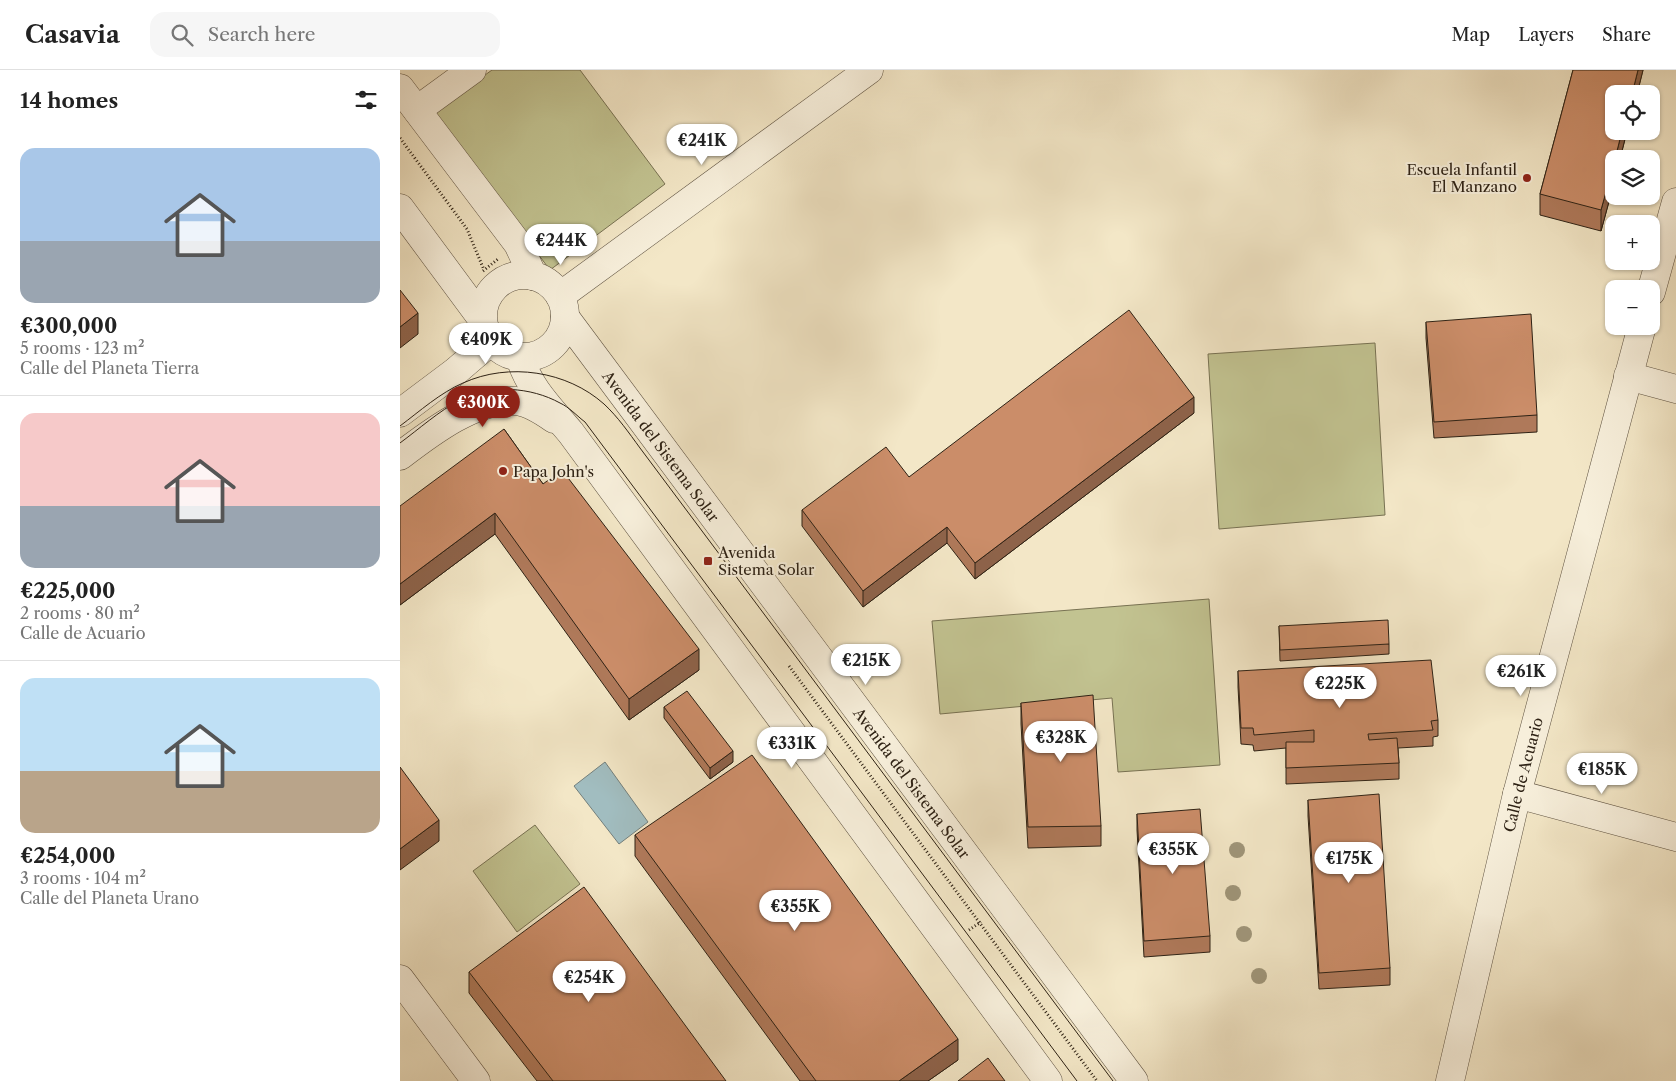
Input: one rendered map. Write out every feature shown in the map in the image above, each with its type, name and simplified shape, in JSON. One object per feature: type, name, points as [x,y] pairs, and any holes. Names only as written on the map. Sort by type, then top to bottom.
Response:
[{"type":"street","points":[[417,110],[472,70]]},
{"type":"street","points":[[562,307],[869,70]]},
{"type":"street","points":[[400,88],[518,244],[533,276]]},
{"type":"street","points":[[1654,280],[1676,202]]},
{"type":"street","points":[[400,208],[486,330],[508,354],[520,357],[533,356],[550,346],[562,330],[562,307],[548,283],[533,276],[520,275],[508,278],[497,285],[489,294],[484,306],[486,330],[456,371],[400,413]]},
{"type":"street","name":"Avenida del Sistema Solar","points":[[562,307],[812,648],[1134,1081]]},
{"type":"street","name":"Calle de Acuario","points":[[1450,1081],[1517,794],[1639,335]]},
{"type":"street","points":[[520,357],[524,372],[537,392],[571,432],[1048,1081]]},
{"type":"street","points":[[1628,376],[1676,388]]},
{"type":"street","points":[[400,456],[427,434],[477,407],[492,404],[517,401],[544,412],[571,432]]},
{"type":"street","points":[[1517,794],[1676,837]]},
{"type":"street","points":[[400,979],[476,1081]]},
{"type":"path","points":[[400,138],[467,229],[484,270]]},
{"type":"path","points":[[459,290],[518,244]]},
{"type":"path","points":[[760,689],[812,648]]},
{"type":"path","points":[[789,666],[1097,1081]]},
{"type":"path","points":[[948,946],[1003,906]]},
{"type":"green space","points":[[492,70],[580,70],[665,184],[550,270],[432,113]]},
{"type":"green space","points":[[1375,343],[1385,515],[1219,529],[1208,354]]},
{"type":"green space","points":[[1209,599],[1220,765],[1118,772],[1112,698],[940,714],[932,621]]},
{"type":"green space","points":[[535,825],[580,884],[517,932],[473,871]]},
{"type":"water","points":[[605,762],[648,822],[619,844],[574,786]]},
{"type":"building","points":[[1573,70],[1638,70],[1634,85],[1605,85],[1605,140],[1620,140],[1617,150],[1605,150],[1605,196],[1601,210],[1540,194]]},
{"type":"building","points":[[400,290],[418,313],[400,327]]},
{"type":"building","points":[[1129,310],[1194,397],[975,563],[947,527],[863,591],[802,510],[886,447],[909,477]]},
{"type":"building","points":[[1531,314],[1537,415],[1434,422],[1426,322]]},
{"type":"building","points":[[504,429],[543,484],[562,470],[699,649],[629,699],[495,513],[400,584],[400,506]]},
{"type":"building","points":[[1388,620],[1389,644],[1280,650],[1279,626]]},
{"type":"building","points":[[1431,660],[1438,720],[1431,721],[1433,730],[1368,734],[1369,740],[1397,738],[1399,763],[1286,768],[1286,742],[1314,742],[1314,730],[1254,735],[1253,728],[1241,728],[1238,671]]},
{"type":"building","points":[[687,691],[733,751],[710,768],[664,707]]},
{"type":"building","points":[[1093,695],[1101,826],[1028,827],[1021,703]]},
{"type":"building","points":[[752,755],[958,1039],[899,1081],[816,1081],[635,835]]},
{"type":"building","points":[[400,767],[439,820],[400,849]]},
{"type":"building","points":[[1379,794],[1390,968],[1319,973],[1308,800]]},
{"type":"building","points":[[1200,809],[1210,936],[1144,941],[1137,814]]},
{"type":"building","points":[[584,887],[726,1081],[553,1081],[469,972]]},
{"type":"building","points":[[988,1058],[1005,1081],[958,1081]]},
{"type":"tram line","points":[[400,426],[455,387],[481,377],[499,373],[537,373],[555,377],[573,384],[604,404],[627,431],[1113,1081]]},
{"type":"tram line","points":[[400,443],[452,404],[485,391],[511,389],[549,398],[567,407],[585,422],[1077,1081]]},
{"type":"place","name":"Escuela Infantil El Manzano","points":[[1527,178]]},
{"type":"place","name":"Papa John's","points":[[503,471]]},
{"type":"place","name":"Avenida Sistema Solar","points":[[708,561]]}]
